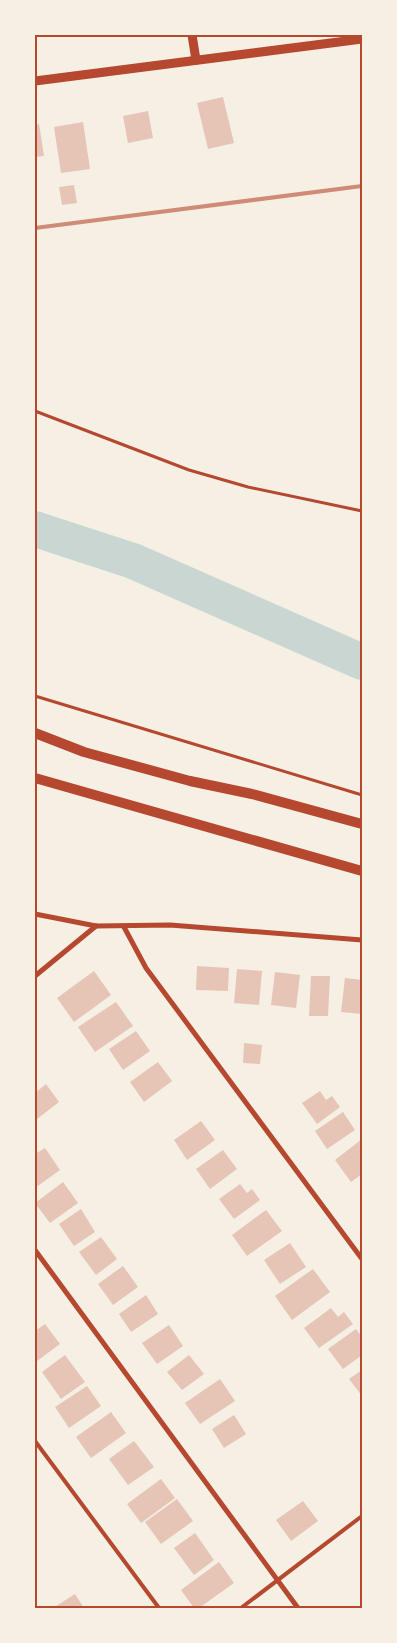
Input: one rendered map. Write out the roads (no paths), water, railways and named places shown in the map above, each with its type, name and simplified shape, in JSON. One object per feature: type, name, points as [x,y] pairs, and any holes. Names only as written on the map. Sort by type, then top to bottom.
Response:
[{"type":"main road","points":[[35,733],[94,755],[190,781],[252,794],[362,824]]},
{"type":"main road","points":[[35,778],[362,871]]},
{"type":"street","points":[[192,35],[196,60]]},
{"type":"street","points":[[35,81],[362,39]]},
{"type":"street","points":[[35,914],[96,926],[170,925],[362,940]]},
{"type":"street","points":[[35,976],[96,926]]},
{"type":"street","points":[[124,926],[146,968],[362,1259]]},
{"type":"street","points":[[35,1250],[298,1608]]},
{"type":"lane","points":[[35,1441],[159,1608]]},
{"type":"lane","points":[[241,1608],[362,1516]]},
{"type":"waterway","points":[[35,529],[133,561],[362,662]]},
{"type":"railway","points":[[35,228],[362,186]]}]
